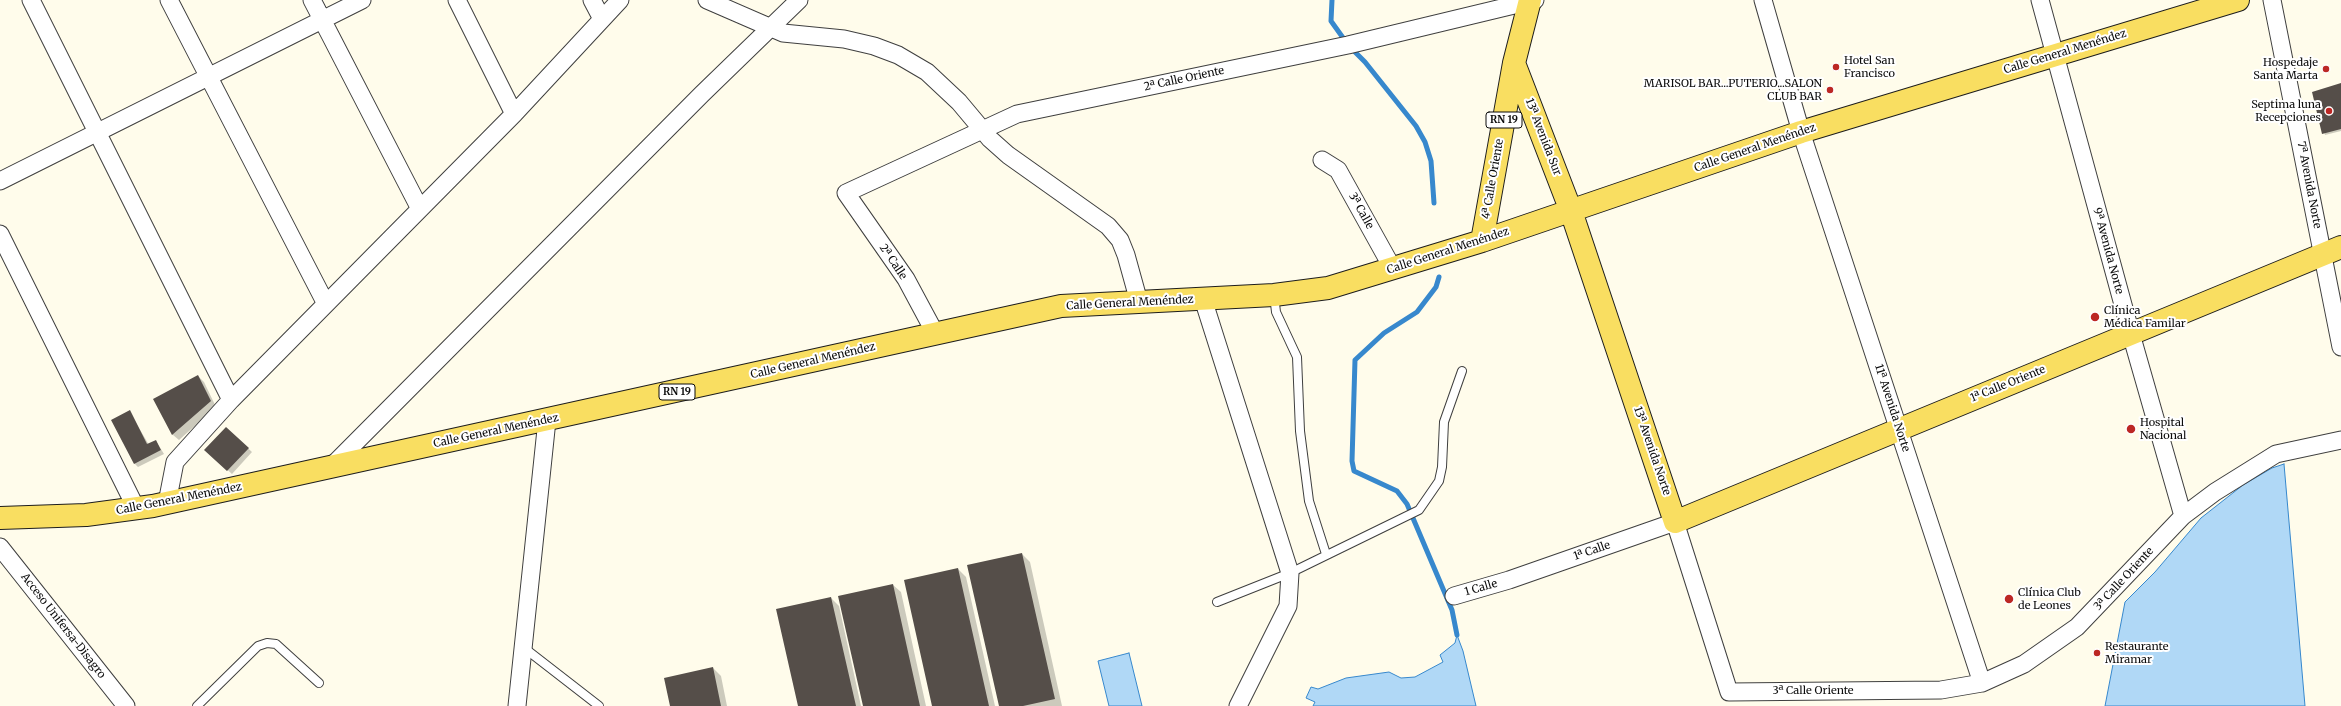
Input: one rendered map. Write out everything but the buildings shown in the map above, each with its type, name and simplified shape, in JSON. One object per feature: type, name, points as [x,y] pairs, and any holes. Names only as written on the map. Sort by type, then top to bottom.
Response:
[{"type":"main road","name":"4ª Calle Oriente","points":[[1482,240],[1514,63],[1532,0]]},
{"type":"main road","name":"Calle General Menéndez","points":[[0,518],[86,515],[167,503],[1061,306],[1203,299],[1274,294],[1328,288],[1393,269],[1571,211],[1801,132],[2238,0]]},
{"type":"main road","name":"13ª Avenida Sur","points":[[1514,63],[1571,211]]},
{"type":"main road","name":"13ª Avenida Norte","points":[[1571,211],[1675,522]]},
{"type":"main road","name":"1ª Calle Oriente","points":[[1675,522],[2332,251]]},
{"type":"street","points":[[31,0],[231,400]]},
{"type":"street","points":[[169,0],[326,304]]},
{"type":"street","points":[[312,0],[420,209]]},
{"type":"street","points":[[0,181],[362,0]]},
{"type":"street","points":[[457,0],[514,114]]},
{"type":"street","points":[[592,0],[602,19]]},
{"type":"street","points":[[167,503],[175,462],[231,400],[514,114],[620,0]]},
{"type":"street","points":[[707,0],[770,29],[783,33],[844,39],[874,46],[898,55],[927,72],[959,102],[982,130],[1008,155],[1108,226],[1120,240],[1140,302]]},
{"type":"street","points":[[332,466],[702,94],[799,0]]},
{"type":"street","name":"2ª Calle Oriente","points":[[846,193],[1017,114],[1348,45],[1532,0]]},
{"type":"street","name":"11ª Avenida Norte","points":[[1763,0],[1801,132],[1982,683]]},
{"type":"street","name":"9ª Avenida Norte","points":[[2040,0],[2056,54],[2131,334],[2183,516]]},
{"type":"street","name":"7ª Avenida Norte","points":[[2272,0],[2332,251],[2341,347]]},
{"type":"street","name":"3ª Calle","points":[[1322,160],[1338,170],[1393,269]]},
{"type":"street","name":"2ª Calle","points":[[846,193],[906,279],[935,334]]},
{"type":"street","points":[[0,234],[136,508]]},
{"type":"street","points":[[1203,299],[1290,573],[1288,606],[1238,706]]},
{"type":"street","points":[[517,706],[547,420]]},
{"type":"street","name":"3ª Calle Oriente","points":[[1728,692],[1941,690],[1982,683],[2024,664],[2077,627],[2183,516],[2215,492],[2276,454],[2341,440]]},
{"type":"street","name":"1ª Calle","points":[[1509,580],[1675,522]]},
{"type":"street","name":"13ª Avenida Norte","points":[[1675,522],[1728,692]]},
{"type":"street","name":"Acceso Unifersa-Disagro","points":[[0,546],[126,706]]},
{"type":"street","name":"1 Calle","points":[[1454,596],[1509,580]]},
{"type":"lane","points":[[1274,294],[1276,312],[1297,357],[1300,431],[1309,501],[1326,554]]},
{"type":"lane","points":[[1217,602],[1290,573],[1326,554],[1382,530],[1419,510],[1439,481],[1442,467],[1444,422],[1462,371]]},
{"type":"lane","points":[[197,706],[258,646],[267,643],[276,644],[319,684]]},
{"type":"lane","points":[[523,647],[599,706]]},
{"type":"water","points":[[2284,464],[2305,706],[2105,706],[2125,602],[2155,572],[2201,518],[2243,485],[2272,468]]},
{"type":"water","points":[[1457,635],[1463,651],[1476,706],[1313,706],[1315,702],[1306,698],[1311,687],[1318,689],[1346,678],[1389,672],[1401,678],[1415,677],[1443,662],[1440,655],[1455,643]]},
{"type":"water","points":[[1129,653],[1142,706],[1109,706],[1098,661]]},
{"type":"waterway","points":[[1332,0],[1331,21],[1346,42]]},
{"type":"waterway","points":[[1351,48],[1365,62],[1416,126],[1425,142],[1431,161],[1434,203]]},
{"type":"waterway","points":[[1439,277],[1436,287],[1417,312],[1384,333],[1355,360],[1352,461],[1354,471],[1397,491],[1407,504],[1452,610],[1457,635]]},
{"type":"place","name":"Hotel San Francisco","points":[[1836,67]]},
{"type":"place","name":"Hospedaje Santa Marta","points":[[2326,69]]},
{"type":"place","name":"MARISOL BAR...PUTERIO...SALON CLUB BAR","points":[[1830,90]]},
{"type":"place","name":"Septima luna Recepciones","points":[[2329,111]]},
{"type":"place","name":"Clínica Médica Familar","points":[[2095,317]]},
{"type":"place","name":"Hospital Nacional","points":[[2131,429]]},
{"type":"place","name":"Clínica Club de Leones","points":[[2009,599]]},
{"type":"place","name":"Restaurante Miramar","points":[[2097,653]]}]
